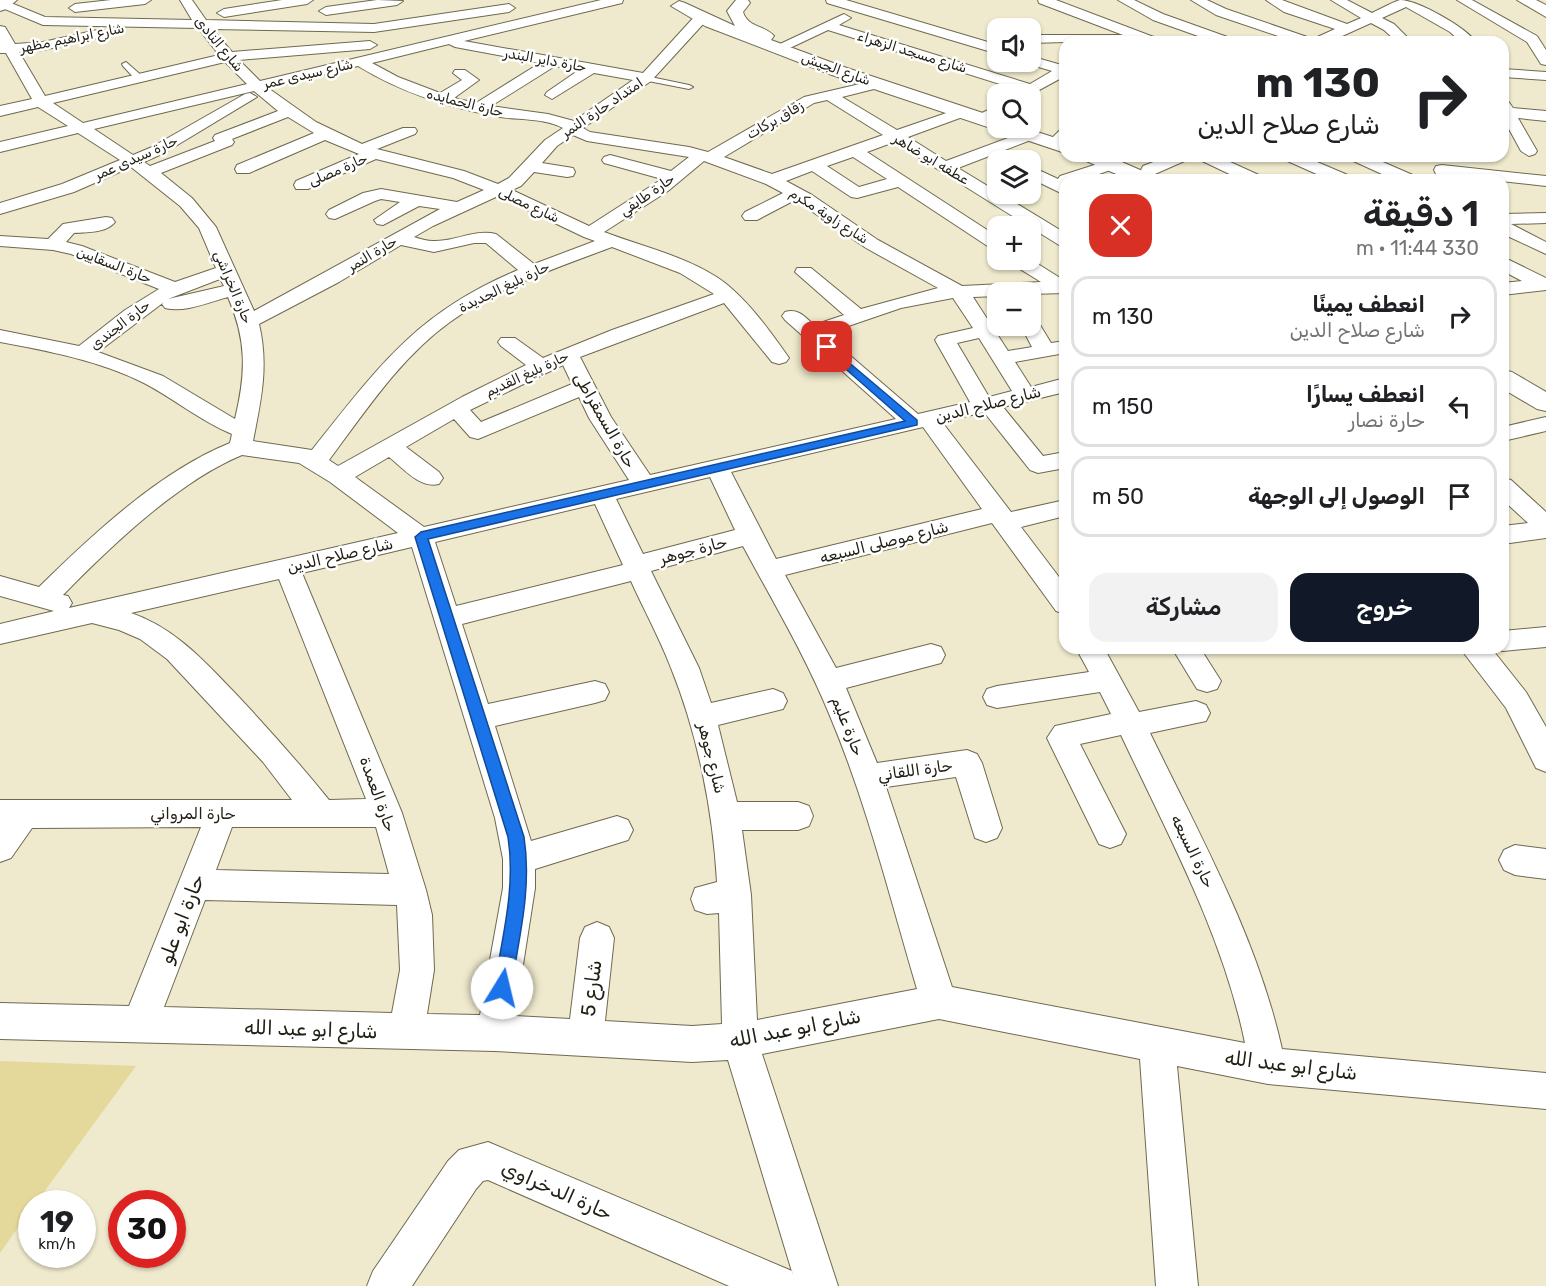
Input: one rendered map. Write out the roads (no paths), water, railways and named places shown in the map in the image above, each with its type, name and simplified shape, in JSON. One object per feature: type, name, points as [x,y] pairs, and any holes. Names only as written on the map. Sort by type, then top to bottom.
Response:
[{"type":"main road","points":[[1525,0],[1546,12]]},
{"type":"main road","points":[[1539,0],[1546,4]]},
{"type":"main road","points":[[670,2],[696,9],[716,9],[743,1]]},
{"type":"main road","name":"شارع الجيش","points":[[743,1],[735,11],[742,25],[963,112],[987,114]]},
{"type":"main road","name":"شارع الجيش","points":[[670,2],[700,19],[877,84],[987,113]]},
{"type":"main road","points":[[1041,134],[1059,138]]},
{"type":"main road","points":[[1119,162],[1146,174]]},
{"type":"main road","points":[[1509,364],[1546,386]]},
{"type":"main road","points":[[1509,381],[1546,403]]},
{"type":"street","points":[[41,102],[5,49],[0,29],[28,15],[145,0]]},
{"type":"street","name":"شارع النادى","points":[[186,0],[199,22],[228,57],[260,89]]},
{"type":"street","points":[[199,22],[249,4],[302,0]]},
{"type":"street","points":[[335,28],[323,6],[397,0],[392,27]]},
{"type":"street","name":"شارع سيدى عمر","points":[[0,147],[170,107],[260,89],[360,61],[617,0]]},
{"type":"street","points":[[832,0],[987,48]]},
{"type":"street","points":[[1044,0],[1137,36]]},
{"type":"street","points":[[1124,0],[1158,17],[1211,36]]},
{"type":"street","points":[[1197,0],[1221,12],[1291,36]]},
{"type":"street","points":[[1272,0],[1289,9],[1348,29]]},
{"type":"street","points":[[1337,0],[1396,31],[1400,36]]},
{"type":"street","points":[[1463,0],[1539,40],[1546,61]]},
{"type":"street","points":[[1332,36],[1405,1],[1455,29],[1463,36]]},
{"type":"street","points":[[4,3],[43,21],[144,24],[199,22],[335,28],[392,27],[489,6],[522,6]]},
{"type":"street","points":[[788,44],[863,9]]},
{"type":"street","name":"امتداد حارة النمر","points":[[498,190],[515,182],[551,143],[646,78],[700,19]]},
{"type":"street","name":"شارع ابراهيم مظهر","points":[[5,49],[43,46],[144,24]]},
{"type":"street","name":"شارع مسجد الزهراء","points":[[827,26],[1003,84]]},
{"type":"street","points":[[960,39],[987,39]]},
{"type":"street","points":[[1041,39],[1059,40]]},
{"type":"street","points":[[0,111],[228,57],[377,44],[443,42]]},
{"type":"street","name":"حارة داير البندر","points":[[443,42],[646,78]]},
{"type":"street","name":"حارة الحمايده","points":[[360,61],[375,71],[432,99],[479,116],[495,112],[563,122],[574,129]]},
{"type":"street","points":[[479,116],[553,61]]},
{"type":"street","points":[[1041,63],[1059,69]]},
{"type":"street","points":[[552,96],[592,68]]},
{"type":"street","points":[[354,78],[375,71]]},
{"type":"street","points":[[432,99],[471,81],[460,73]]},
{"type":"street","points":[[1040,84],[1059,73]]},
{"type":"street","points":[[1509,73],[1546,76]]},
{"type":"street","points":[[141,78],[170,107]]},
{"type":"street","name":"زقاق بركات","points":[[707,156],[805,102],[877,84]]},
{"type":"street","name":"شارع مصلى","points":[[260,89],[326,134],[368,152],[458,174],[590,233],[701,276],[716,285],[779,358]]},
{"type":"street","name":"حارة سيدى عمر","points":[[0,209],[68,188],[132,161],[181,138],[260,89]]},
{"type":"street","name":"عطفه ابو ضاهر","points":[[830,95],[987,193]]},
{"type":"street","name":"حارة الخراشي","points":[[41,102],[149,172],[197,214],[207,227],[249,322],[253,340],[255,372],[250,406],[241,439]]},
{"type":"street","points":[[1509,110],[1546,116]]},
{"type":"street","points":[[149,172],[226,142],[221,138],[291,111]]},
{"type":"street","points":[[772,180],[963,112]]},
{"type":"street","points":[[1509,118],[1528,151]]},
{"type":"street","points":[[530,131],[545,119]]},
{"type":"street","name":"شارع زاوية مكرم","points":[[574,129],[587,136],[707,156],[772,180],[794,192],[872,244],[957,291],[985,331],[1024,395]]},
{"type":"street","name":"حارة مصلى","points":[[302,185],[409,131]]},
{"type":"street","points":[[243,169],[326,134]]},
{"type":"street","points":[[992,150],[1016,138]]},
{"type":"street","points":[[1512,149],[1546,153]]},
{"type":"street","points":[[854,150],[987,238]]},
{"type":"street","points":[[251,151],[266,159]]},
{"type":"street","points":[[944,167],[987,152]]},
{"type":"street","name":"حارة طايفي","points":[[590,233],[707,156]]},
{"type":"street","points":[[610,160],[674,177]]},
{"type":"street","points":[[1084,174],[1111,162]]},
{"type":"street","points":[[1150,174],[1172,162]]},
{"type":"street","points":[[1217,162],[1242,174]]},
{"type":"street","points":[[1302,162],[1329,174]]},
{"type":"street","points":[[1369,162],[1396,174]]},
{"type":"street","points":[[1433,162],[1448,174]]},
{"type":"street","points":[[814,165],[858,193],[900,181]]},
{"type":"street","points":[[530,166],[567,172]]},
{"type":"street","points":[[1360,174],[1381,167]]},
{"type":"street","points":[[1041,175],[1059,183]]},
{"type":"street","points":[[751,216],[794,192],[833,177]]},
{"type":"street","points":[[1509,179],[1546,181]]},
{"type":"street","points":[[1041,190],[1059,185]]},
{"type":"street","name":"حارة النمر","points":[[249,322],[332,278],[456,207],[498,190]]},
{"type":"street","points":[[335,214],[377,195],[390,194],[456,207]]},
{"type":"street","points":[[383,220],[416,200]]},
{"type":"street","points":[[956,218],[995,204]]},
{"type":"street","name":"عطفه ابو ضاهر","points":[[1004,204],[1059,239]]},
{"type":"street","points":[[632,207],[653,215]]},
{"type":"street","points":[[1509,219],[1546,218]]},
{"type":"street","name":"حارة السقايين","points":[[52,245],[69,228],[101,225],[106,222]]},
{"type":"street","points":[[1509,230],[1546,249]]},
{"type":"street","points":[[397,239],[434,247],[474,238],[490,238],[531,271]]},
{"type":"street","name":"حارة السقايين","points":[[0,241],[52,245],[87,254],[174,288]]},
{"type":"street","name":"حارة بليغ الجديدة","points":[[316,461],[391,367],[422,334],[460,307],[531,271],[612,241]]},
{"type":"street","points":[[1041,254],[1059,246]]},
{"type":"street","points":[[1041,266],[1059,283]]},
{"type":"street","points":[[1509,266],[1544,284]]},
{"type":"street","points":[[804,272],[858,316]]},
{"type":"street","points":[[149,302],[181,303],[231,280]]},
{"type":"street","name":"حارة الجندى","points":[[81,355],[149,302],[174,288],[231,280]]},
{"type":"street","points":[[1509,288],[1544,284]]},
{"type":"street","points":[[1041,289],[1059,287]]},
{"type":"street","points":[[810,333],[910,300],[957,291],[987,291]]},
{"type":"street","name":"حارة بليغ القديم","points":[[338,476],[456,409],[540,366],[635,327],[726,296]]},
{"type":"street","points":[[792,316],[810,333],[921,421],[1002,518],[1059,596]]},
{"type":"street","points":[[985,331],[945,340],[986,405],[1038,465],[1059,461]]},
{"type":"street","points":[[1041,335],[1055,349]]},
{"type":"street","points":[[0,354],[9,338],[81,355],[143,375],[222,423],[241,439],[316,461],[421,537],[516,837],[519,888],[495,1033]]},
{"type":"street","points":[[508,342],[540,366]]},
{"type":"street","points":[[1002,358],[1055,349]]},
{"type":"street","name":"حارة السمقراطى","points":[[568,354],[608,431],[644,485]]},
{"type":"street","name":"شارع صلاح الدين","points":[[0,634],[921,421],[1059,386]]},
{"type":"street","points":[[456,409],[478,432],[584,387]]},
{"type":"street","points":[[1509,432],[1546,423]]},
{"type":"street","points":[[42,599],[85,557],[162,493],[241,439]]},
{"type":"street","points":[[390,446],[431,478]]},
{"type":"street","name":"حارة عليم","points":[[717,468],[750,535],[829,681],[868,777],[939,1002]]},
{"type":"street","points":[[1509,492],[1546,527]]},
{"type":"street","name":"شارع جوهر","points":[[602,495],[685,668],[702,717],[725,816],[721,897],[740,1041],[817,1286]]},
{"type":"street","name":"شارع موصلى السبعه","points":[[769,570],[1002,518],[1059,509]]},
{"type":"street","points":[[1509,534],[1546,527]]},
{"type":"street","name":"حارة جوهر","points":[[447,618],[750,535]]},
{"type":"street","name":"حارة العمدة","points":[[287,567],[387,813],[410,890],[416,924],[417,970],[407,1031]]},
{"type":"street","points":[[0,586],[134,625],[177,651],[273,753],[321,813]]},
{"type":"street","points":[[1509,640],[1546,637]]},
{"type":"street","name":"حارة السبعه","points":[[1093,654],[1213,892],[1230,932],[1255,1007],[1268,1066]]},
{"type":"street","points":[[1190,654],[1207,681]]},
{"type":"street","points":[[1479,654],[1507,686],[1522,709],[1546,758]]},
{"type":"street","points":[[829,681],[931,655]]},
{"type":"street","points":[[997,697],[1108,680]]},
{"type":"street","points":[[479,718],[596,692]]},
{"type":"street","points":[[702,717],[772,701]]},
{"type":"street","points":[[1110,834],[1062,738],[1065,735],[1196,713]]},
{"type":"street","name":"حارة اللقاني","points":[[868,777],[967,763],[986,828]]},
{"type":"street","points":[[0,848],[12,813]]},
{"type":"street","name":"حارة المرواني","points":[[12,813],[387,813]]},
{"type":"street","name":"حارة ابو علو","points":[[140,1024],[222,813]]},
{"type":"street","points":[[725,816],[798,816]]},
{"type":"street","points":[[519,859],[617,830]]},
{"type":"street","points":[[1515,860],[1546,864]]},
{"type":"street","points":[[194,885],[410,890]]},
{"type":"street","name":"شارع 5","points":[[585,1038],[597,938]]},
{"type":"street","name":"شارع ابو عبد الله","points":[[0,1021],[495,1033],[692,1044],[740,1041],[939,1002],[1268,1066],[1546,1091]]},
{"type":"street","points":[[1157,1044],[1177,1286]]},
{"type":"street","name":"حارة الدخراوي","points":[[388,1286],[462,1175],[473,1164],[488,1161],[777,1286]]},
{"type":"lane","points":[[126,64],[141,78]]},
{"type":"lane","points":[[646,78],[689,87]]}]
